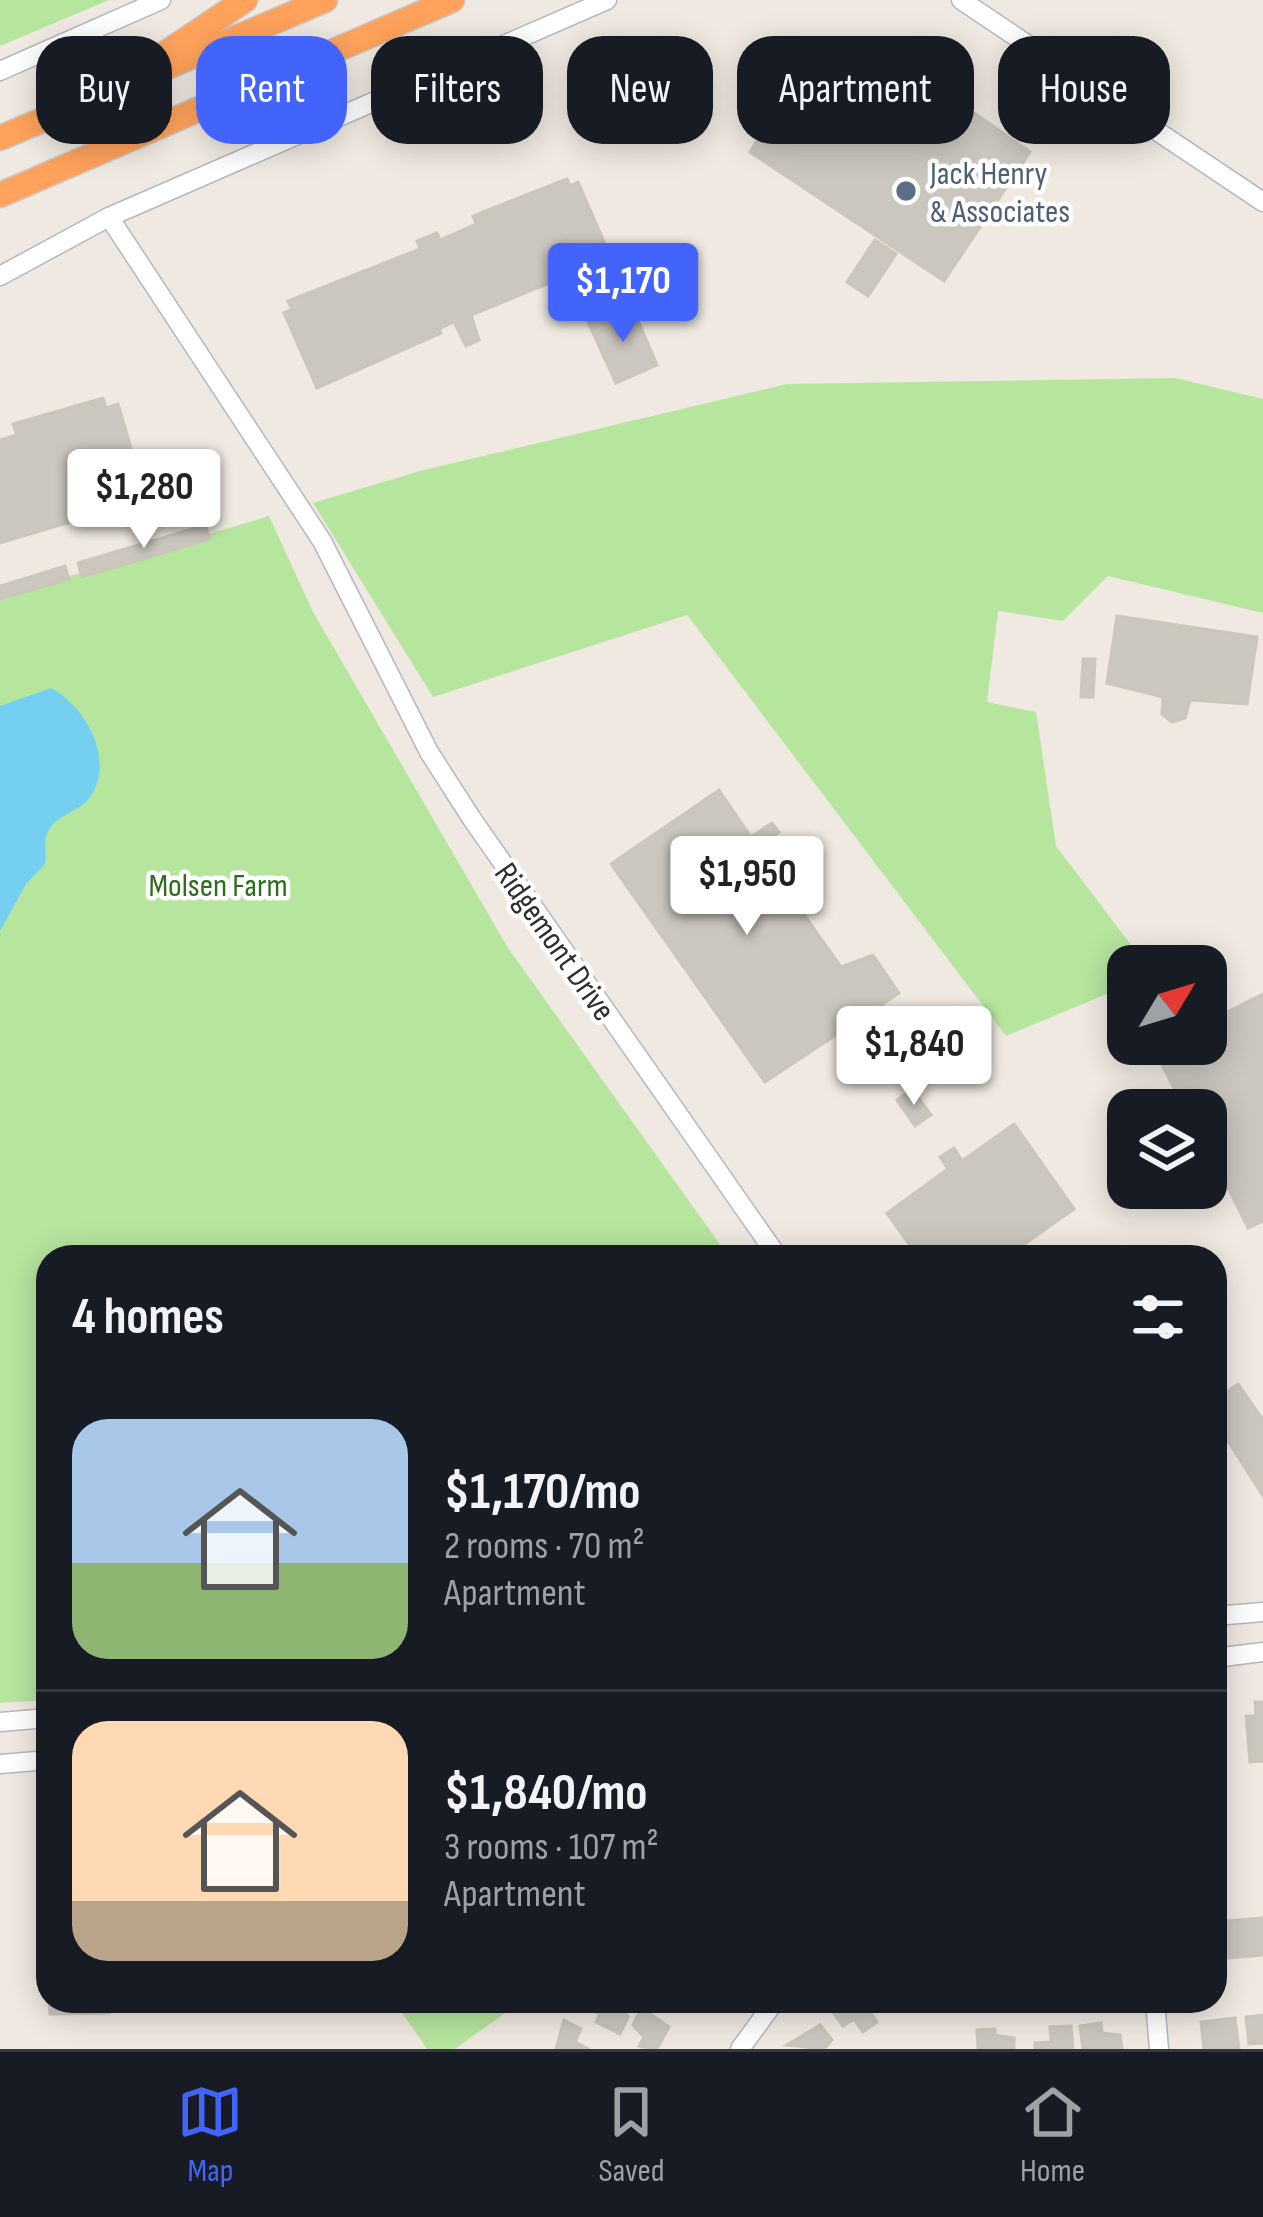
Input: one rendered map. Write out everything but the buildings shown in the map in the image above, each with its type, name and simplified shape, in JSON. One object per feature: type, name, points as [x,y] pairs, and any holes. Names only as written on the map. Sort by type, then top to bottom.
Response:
[{"type":"highway","points":[[172,50],[245,0]]},
{"type":"highway","points":[[172,67],[325,0]]},
{"type":"highway","points":[[0,195],[452,0]]},
{"type":"highway","points":[[0,138],[36,124]]},
{"type":"street","points":[[0,71],[161,0]]},
{"type":"street","points":[[0,276],[109,218],[607,0]]},
{"type":"street","points":[[961,0],[1263,202]]},
{"type":"street","name":"Ridgemont Drive","points":[[109,218],[322,542],[429,752],[472,820],[770,1245]]},
{"type":"street","points":[[1227,1615],[1263,1612]]},
{"type":"street","points":[[1227,1656],[1263,1652]]},
{"type":"street","points":[[0,1722],[36,1719]]},
{"type":"street","points":[[0,1764],[36,1761]]},
{"type":"street","points":[[740,2049],[766,2013]]},
{"type":"street","points":[[1156,2013],[1159,2049]]},
{"type":"green space","points":[[0,0],[109,0],[0,46]]},
{"type":"green space","points":[[1175,378],[1263,399],[1263,613],[1108,576],[1063,621],[998,611],[987,702],[1036,712],[1056,846],[1131,945],[1107,945],[1107,994],[1006,1036],[687,615],[433,697],[313,503],[420,471],[787,384]]},
{"type":"green space","name":"Molsen Farm","points":[[269,516],[313,612],[508,948],[720,1245],[36,1245],[36,1701],[0,1703],[0,597]]},
{"type":"green space","points":[[402,2013],[505,2013],[455,2049],[427,2049]]},
{"type":"water","points":[[51,688],[86,722],[99,753],[100,770],[88,800],[50,828],[45,864],[26,884],[0,931],[0,706]]},
{"type":"place","name":"Jack Henry & Associates","points":[[906,191]]}]
